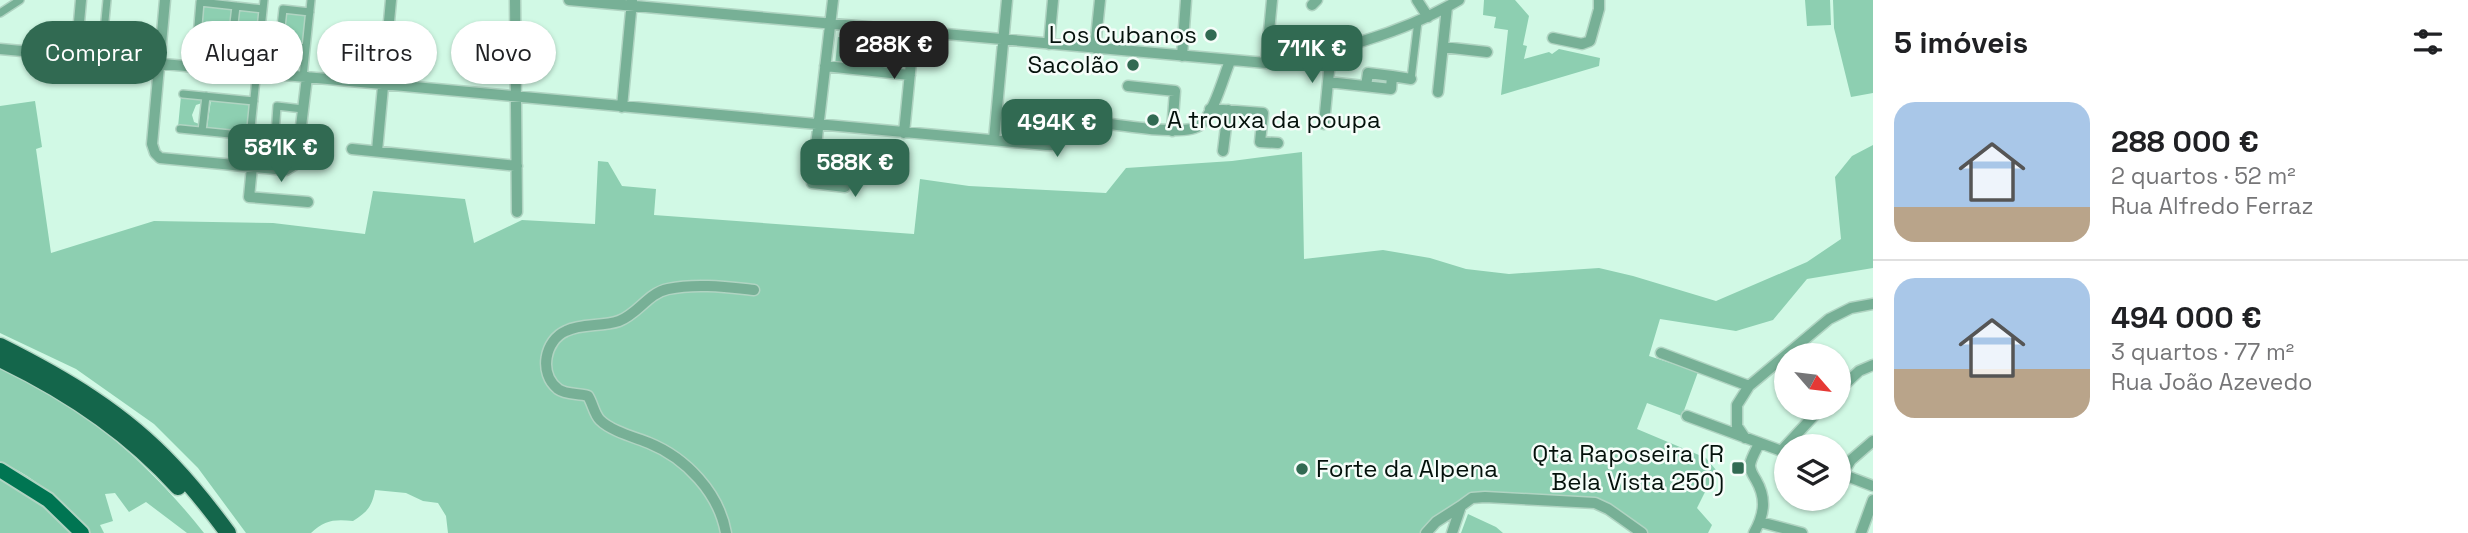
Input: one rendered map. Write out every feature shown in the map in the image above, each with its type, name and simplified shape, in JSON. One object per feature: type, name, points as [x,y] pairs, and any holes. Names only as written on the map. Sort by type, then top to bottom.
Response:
[{"type":"highway","points":[[0,346],[66,381],[125,422],[177,469],[228,533]]},
{"type":"highway","points":[[0,359],[62,391],[117,429],[167,475],[215,533]]},
{"type":"main road","points":[[0,470],[48,500],[82,533]]},
{"type":"street","points":[[0,13],[20,0]]},
{"type":"street","points":[[79,21],[81,0]]},
{"type":"street","points":[[105,21],[107,0]]},
{"type":"street","points":[[161,0],[161,21]]},
{"type":"street","points":[[157,84],[152,144],[156,155],[164,159],[286,170],[292,168],[296,164],[300,137],[311,0]]},
{"type":"street","points":[[389,21],[391,0]]},
{"type":"street","points":[[515,0],[517,212]]},
{"type":"street","points":[[569,0],[632,3],[914,32],[1266,63],[1380,37],[1429,17],[1460,0]]},
{"type":"street","points":[[814,163],[833,0]]},
{"type":"street","points":[[994,140],[1007,0]]},
{"type":"street","points":[[1049,44],[1052,0]]},
{"type":"street","points":[[1095,48],[1100,0]]},
{"type":"street","points":[[1182,56],[1186,0]]},
{"type":"street","points":[[1266,63],[1272,0]]},
{"type":"street","points":[[1417,0],[1429,17]]},
{"type":"street","points":[[1553,38],[1582,44],[1590,41],[1599,0]]},
{"type":"street","points":[[198,21],[200,2],[236,6],[264,4]]},
{"type":"street","points":[[622,107],[632,3]]},
{"type":"street","points":[[234,21],[236,6]]},
{"type":"street","points":[[1438,92],[1447,8]]},
{"type":"street","points":[[306,48],[279,45],[283,9],[310,12]]},
{"type":"street","points":[[1328,82],[1391,89],[1392,76],[1411,79],[1418,21]]},
{"type":"street","points":[[904,133],[914,32]]},
{"type":"street","points":[[1443,47],[1487,52]]},
{"type":"street","points":[[0,49],[21,51]]},
{"type":"street","points":[[1324,124],[1331,50]]},
{"type":"street","points":[[377,151],[384,84],[1052,145],[1082,122],[1088,121],[1172,131],[1195,129],[1210,108],[1230,61]]},
{"type":"street","points":[[825,66],[910,75]]},
{"type":"street","points":[[305,77],[317,78]]},
{"type":"street","points":[[256,84],[250,136],[249,197],[308,202]]},
{"type":"street","points":[[1128,86],[1175,91],[1172,131]]},
{"type":"street","points":[[183,94],[254,102]]},
{"type":"street","points":[[202,131],[205,96]]},
{"type":"street","points":[[300,137],[275,135],[277,106],[303,109]]},
{"type":"street","points":[[1210,108],[1263,113],[1260,142],[1278,143]]},
{"type":"street","points":[[1223,151],[1228,110]]},
{"type":"street","points":[[180,129],[250,136]]},
{"type":"street","points":[[352,149],[517,166]]},
{"type":"street","points":[[726,533],[724,520],[715,500],[688,468],[657,446],[600,421],[588,396],[564,393],[556,388],[548,378],[547,361],[549,346],[565,331],[618,321],[635,313],[664,290],[685,286],[754,290]]},
{"type":"street","points":[[1745,438],[1737,426],[1737,405],[1749,386],[1829,319],[1851,307],[1873,304]]},
{"type":"street","points":[[1661,353],[1749,386]]},
{"type":"street","points":[[1852,377],[1858,371],[1873,366]]},
{"type":"street","points":[[1687,416],[1774,449]]},
{"type":"street","points":[[1799,434],[1811,420]]},
{"type":"street","points":[[1851,460],[1873,441]]},
{"type":"street","points":[[1754,533],[1760,522],[1763,494],[1750,465],[1759,444]]},
{"type":"street","points":[[1851,477],[1873,486]]},
{"type":"street","points":[[1426,533],[1436,522],[1472,498],[1485,497],[1595,503],[1642,533]]},
{"type":"street","points":[[1861,533],[1873,500]]},
{"type":"street","points":[[1452,533],[1461,506]]},
{"type":"street","points":[[1760,522],[1802,533]]},
{"type":"green space","points":[[1484,0],[1515,0],[1529,16],[1523,45],[1527,46],[1524,59],[1549,52],[1552,54],[1559,49],[1600,58],[1599,66],[1501,95],[1508,30],[1494,28],[1496,17],[1483,15]]},
{"type":"green space","points":[[1805,0],[1830,0],[1831,25],[1807,26]]},
{"type":"green space","points":[[1833,0],[1873,0],[1873,93],[1851,97],[1834,28]]},
{"type":"green space","points":[[200,2],[263,9],[262,21],[198,21]]},
{"type":"green space","points":[[283,9],[310,12],[306,48],[303,48],[303,21],[282,21]]},
{"type":"green space","points":[[838,37],[906,43],[903,72],[835,65]]},
{"type":"green space","points":[[181,96],[202,98],[202,103],[196,105],[192,115],[194,122],[199,124],[199,129],[178,127]]},
{"type":"green space","points":[[211,100],[253,105],[250,133],[207,128]]},
{"type":"green space","points":[[35,101],[42,147],[36,149],[51,253],[154,221],[273,223],[365,234],[373,191],[465,199],[474,243],[522,220],[595,224],[598,161],[608,162],[622,186],[656,189],[654,215],[914,234],[920,179],[969,186],[1106,193],[1126,168],[1232,161],[1302,152],[1304,259],[1383,250],[1430,258],[1466,269],[1509,274],[1599,268],[1716,301],[1807,262],[1841,239],[1835,177],[1852,156],[1873,145],[1873,268],[1807,279],[1773,320],[1736,331],[1660,319],[1649,356],[1698,372],[1682,416],[1647,403],[1637,429],[1706,458],[1716,470],[1697,508],[1712,525],[1708,533],[1648,533],[1634,523],[1574,497],[1474,493],[1459,502],[1423,533],[448,533],[446,516],[438,503],[423,501],[406,493],[375,490],[368,508],[353,521],[330,521],[311,533],[246,533],[198,468],[154,424],[76,369],[0,333],[0,106]]},
{"type":"green space","points":[[0,367],[59,399],[112,438],[160,482],[204,533],[187,533],[146,502],[129,512],[115,493],[105,494],[113,521],[100,525],[104,533],[90,533],[49,492],[26,475],[0,462]]},
{"type":"green space","points":[[0,478],[47,510],[72,533],[0,533]]},
{"type":"green space","points":[[1468,514],[1496,527],[1503,533],[1461,533]]},
{"type":"place","name":"Los Cubanos","points":[[1211,35]]},
{"type":"place","name":"Sacolão","points":[[1133,65]]},
{"type":"place","name":"A trouxa da poupa","points":[[1153,120]]},
{"type":"place","name":"Qta Raposeira (R Bela Vista 250)","points":[[1738,468]]},
{"type":"place","name":"Forte da Alpena","points":[[1302,469]]}]
